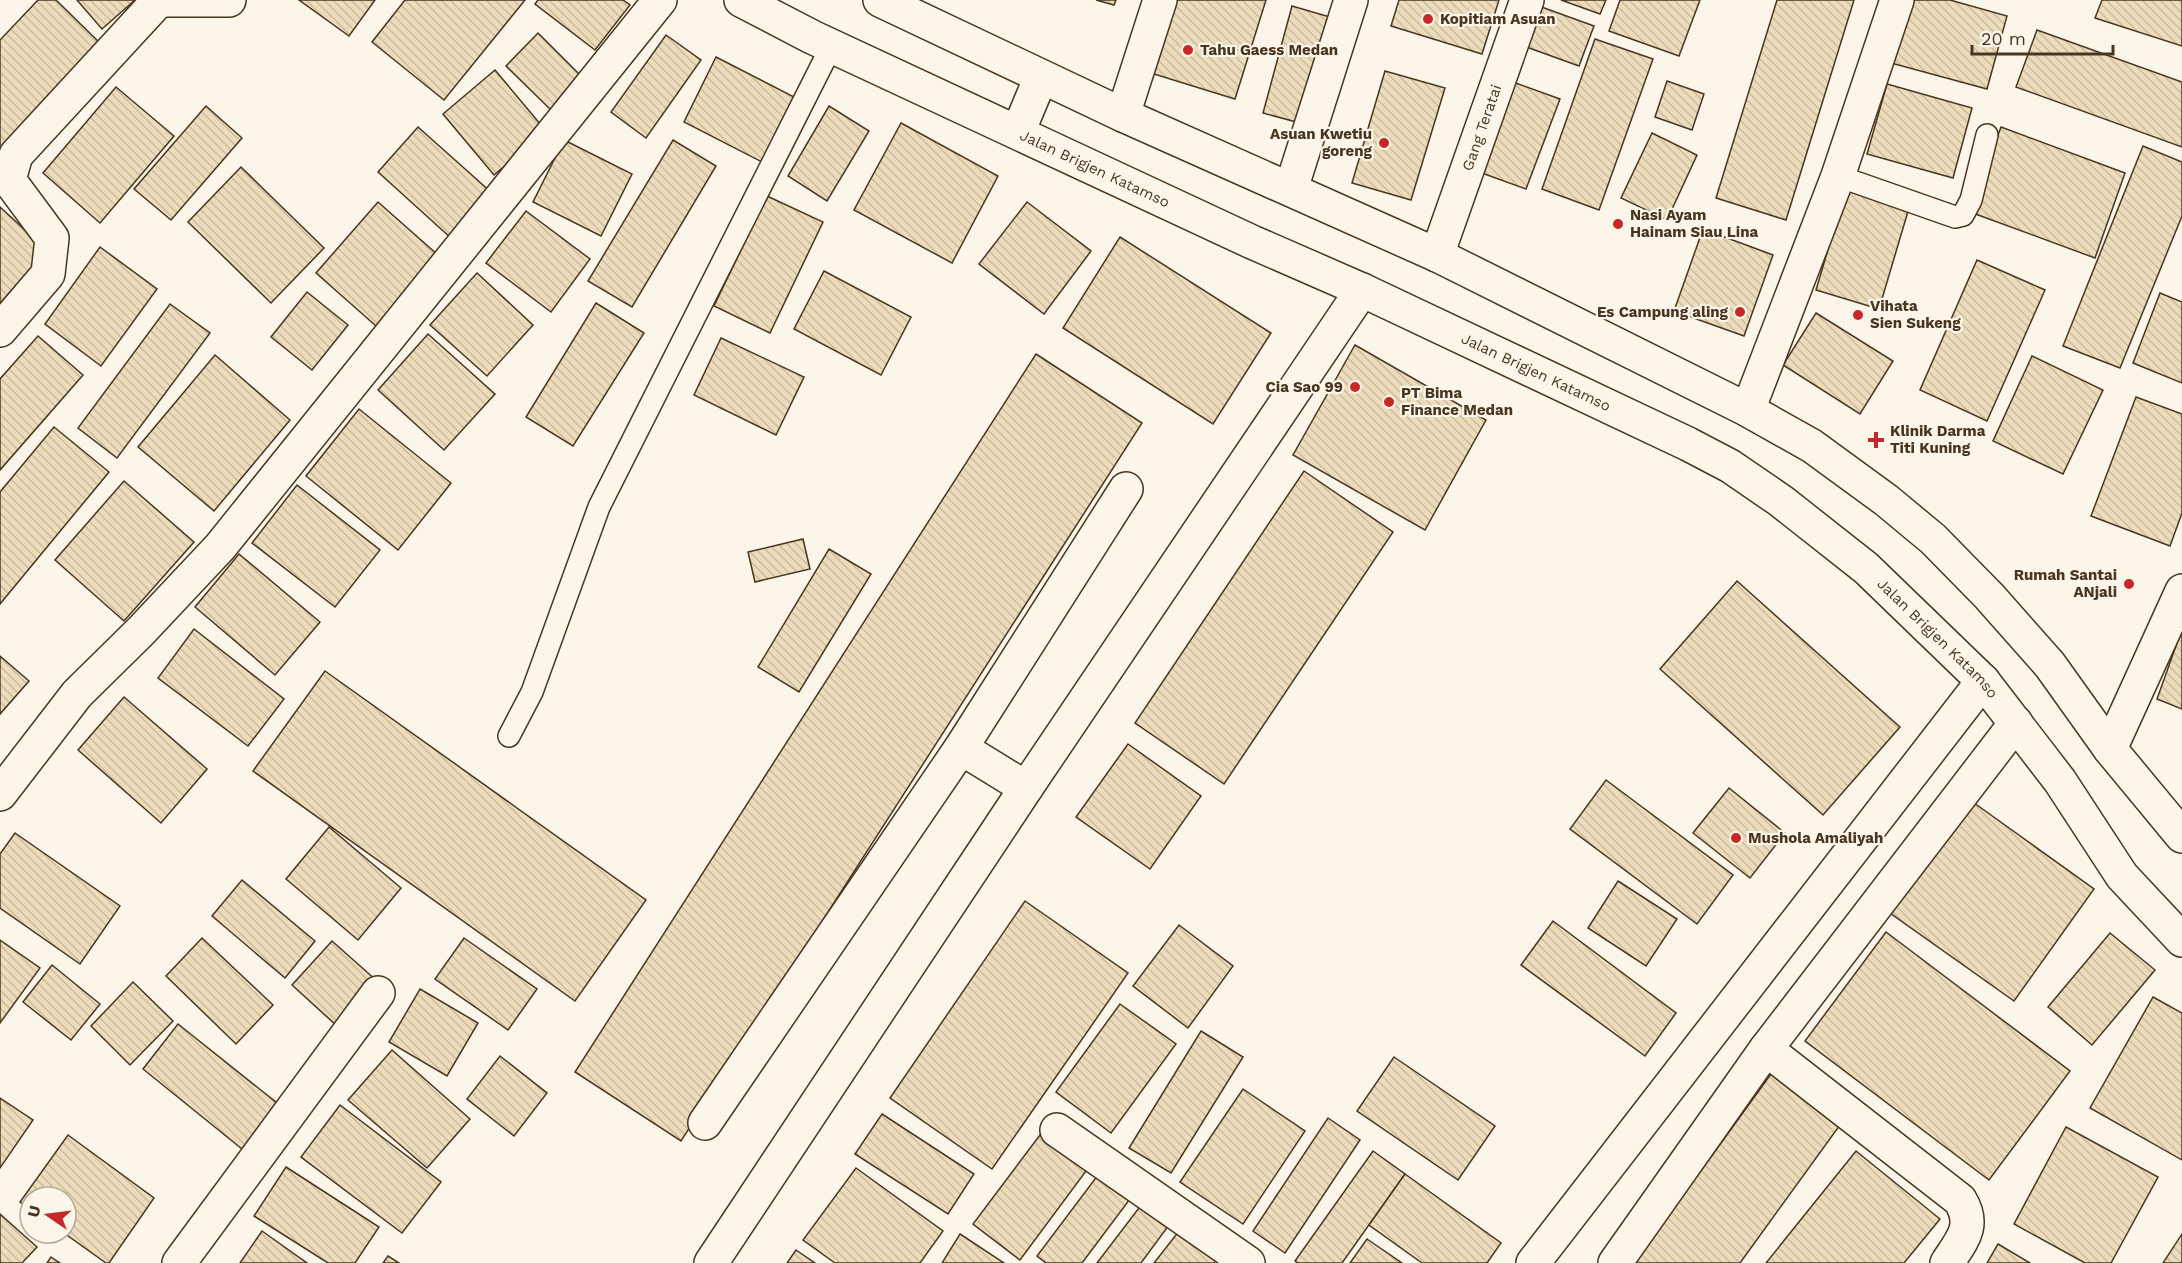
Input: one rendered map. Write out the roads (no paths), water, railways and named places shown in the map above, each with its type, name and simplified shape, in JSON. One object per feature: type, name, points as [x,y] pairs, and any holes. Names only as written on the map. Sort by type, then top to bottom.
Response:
[{"type":"street","points":[[0,330],[48,274],[52,238],[9,180],[16,155],[159,0],[230,0]]},
{"type":"street","points":[[0,794],[77,694],[141,631],[220,547],[660,0]]},
{"type":"street","name":"Jalan Brigjen Katamso","points":[[741,0],[812,37],[1252,242],[1362,290],[1730,466],[1781,501],[1866,568],[1983,681],[2060,781],[2122,876],[2182,940]]},
{"type":"street","points":[[880,0],[1123,115],[1437,255],[1748,410],[1812,446],[1886,500],[1933,539],[1989,596],[2050,665],[2110,748],[2182,836]]},
{"type":"street","points":[[1123,115],[1160,0]]},
{"type":"street","points":[[1291,189],[1351,0]]},
{"type":"street","name":"Gang Teratai","points":[[1437,255],[1527,0]]},
{"type":"street","points":[[1748,410],[1838,176],[1897,0]]},
{"type":"street","points":[[1018,132],[1041,77]]},
{"type":"street","points":[[711,1263],[1026,788],[1362,290]]},
{"type":"street","points":[[705,1123],[961,748],[1126,489]]},
{"type":"street","points":[[2110,748],[2182,591]]},
{"type":"street","points":[[1533,1263],[1983,681]]},
{"type":"street","points":[[1615,1263],[1766,1049],[2016,723]]},
{"type":"street","points":[[961,748],[1026,788]]},
{"type":"street","points":[[179,1263],[378,993]]},
{"type":"street","points":[[1766,1049],[1960,1200],[1967,1211],[1968,1221],[1961,1242],[1947,1263]]},
{"type":"street","points":[[1057,1130],[1248,1263]]},
{"type":"lane","points":[[509,736],[532,692],[599,507],[832,45]]},
{"type":"lane","points":[[1838,176],[1955,217],[1963,215],[1971,200],[1987,135]]},
{"type":"place","name":"Kopitiam Asuan","points":[[1428,19]]},
{"type":"place","name":"Tahu Gaess Medan","points":[[1188,50]]},
{"type":"place","name":"Asuan Kwetiu goreng","points":[[1384,143]]},
{"type":"place","name":"Nasi Ayam Hainam Siau Lina","points":[[1618,224]]},
{"type":"place","name":"Es Campung aling","points":[[1740,312]]},
{"type":"place","name":"Vihata Sien Sukeng","points":[[1858,315]]},
{"type":"place","name":"Cia Sao 99","points":[[1355,387]]},
{"type":"place","name":"PT Bima Finance Medan","points":[[1389,402]]},
{"type":"place","name":"Klinik Darma Titi Kuning","points":[[1876,440]]},
{"type":"place","name":"Rumah Santai ANjali","points":[[2129,584]]},
{"type":"place","name":"Mushola Amaliyah","points":[[1736,838]]}]
